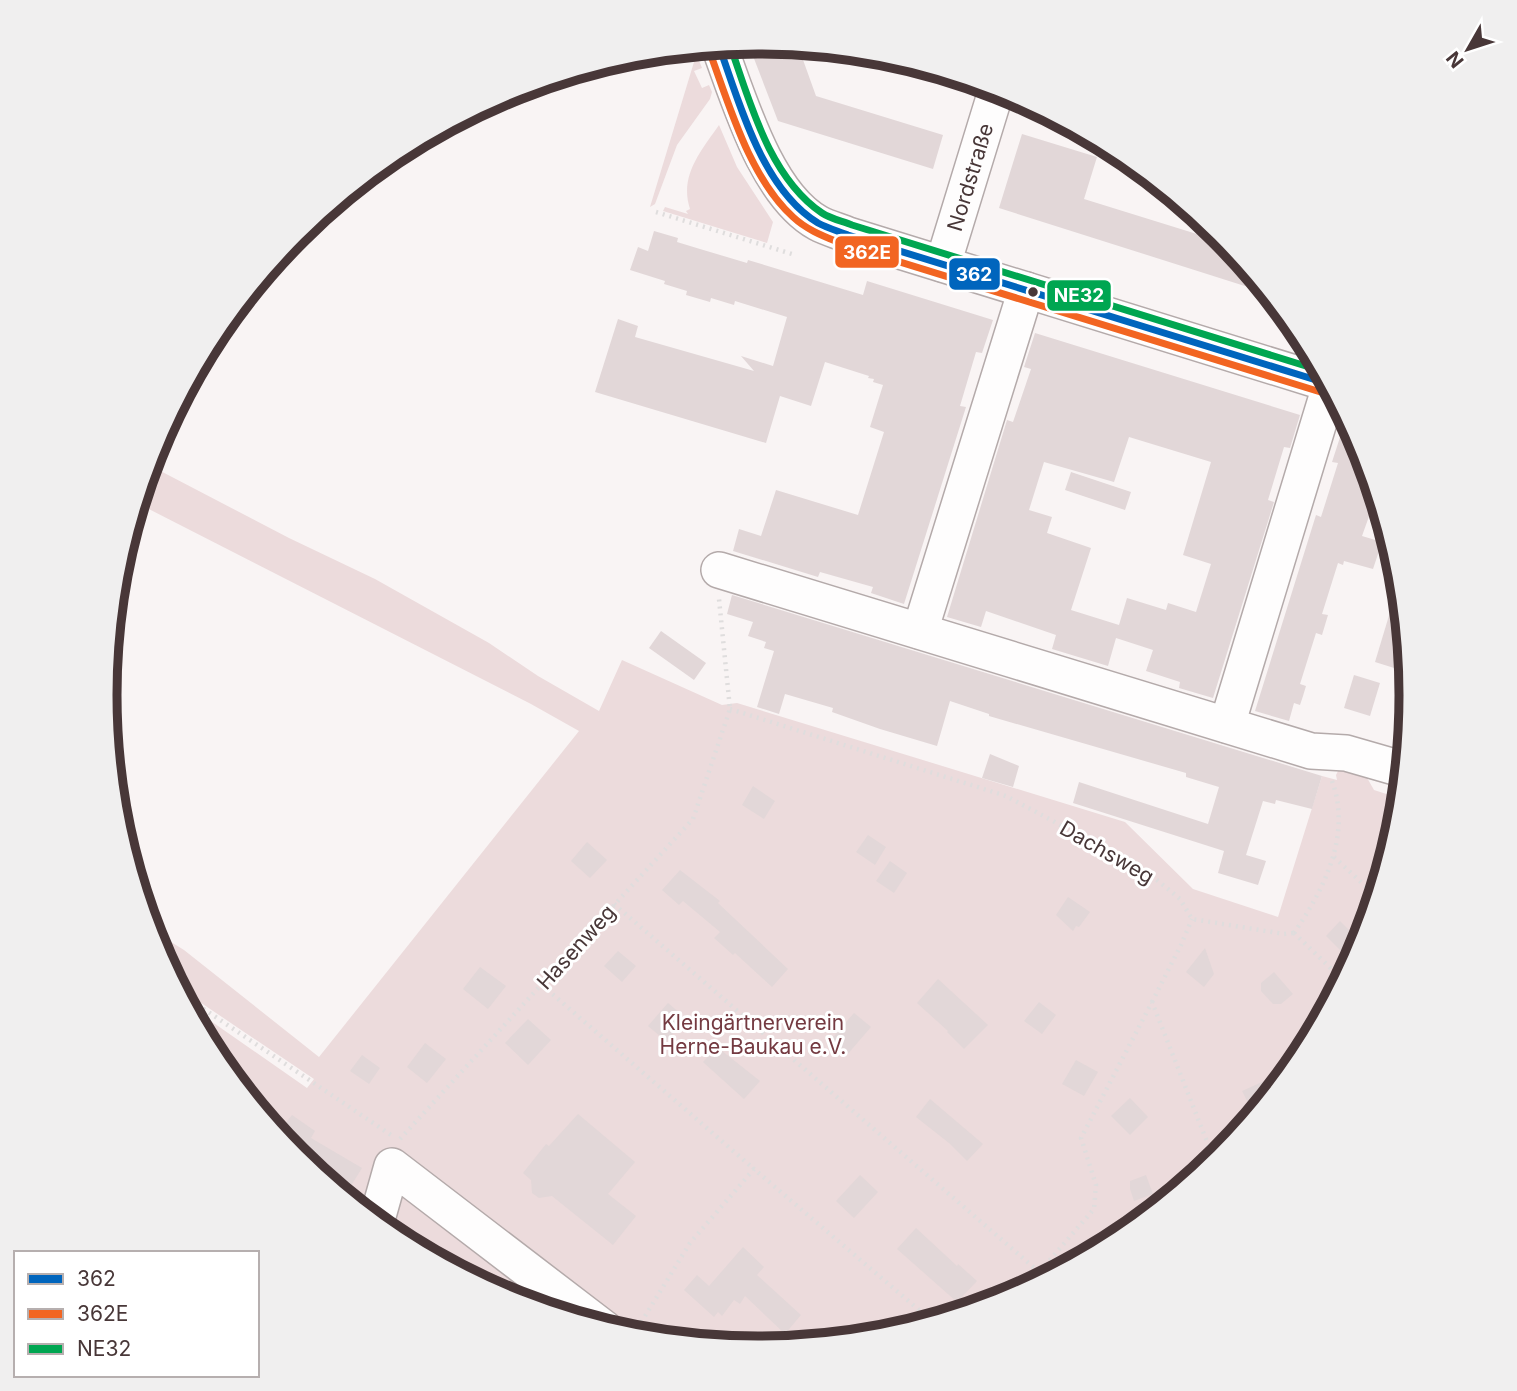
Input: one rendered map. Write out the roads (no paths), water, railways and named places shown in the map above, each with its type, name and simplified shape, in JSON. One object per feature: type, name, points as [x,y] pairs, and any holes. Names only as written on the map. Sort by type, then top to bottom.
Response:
[{"type":"street","points":[[723,56],[768,167],[790,198],[818,223],[848,235],[1317,381]]},
{"type":"street","name":"Nordstraße","points":[[943,264],[994,99]]},
{"type":"street","points":[[920,631],[1026,290]]},
{"type":"street","points":[[1227,725],[1326,398]]},
{"type":"street","points":[[719,570],[1311,751],[1346,753],[1395,767]]},
{"type":"street","points":[[379,1212],[392,1166],[585,1313]]},
{"type":"park label","name":"Kleingärtnerverein Herne-Baukau e.V.","points":[[753,1034]]}]
